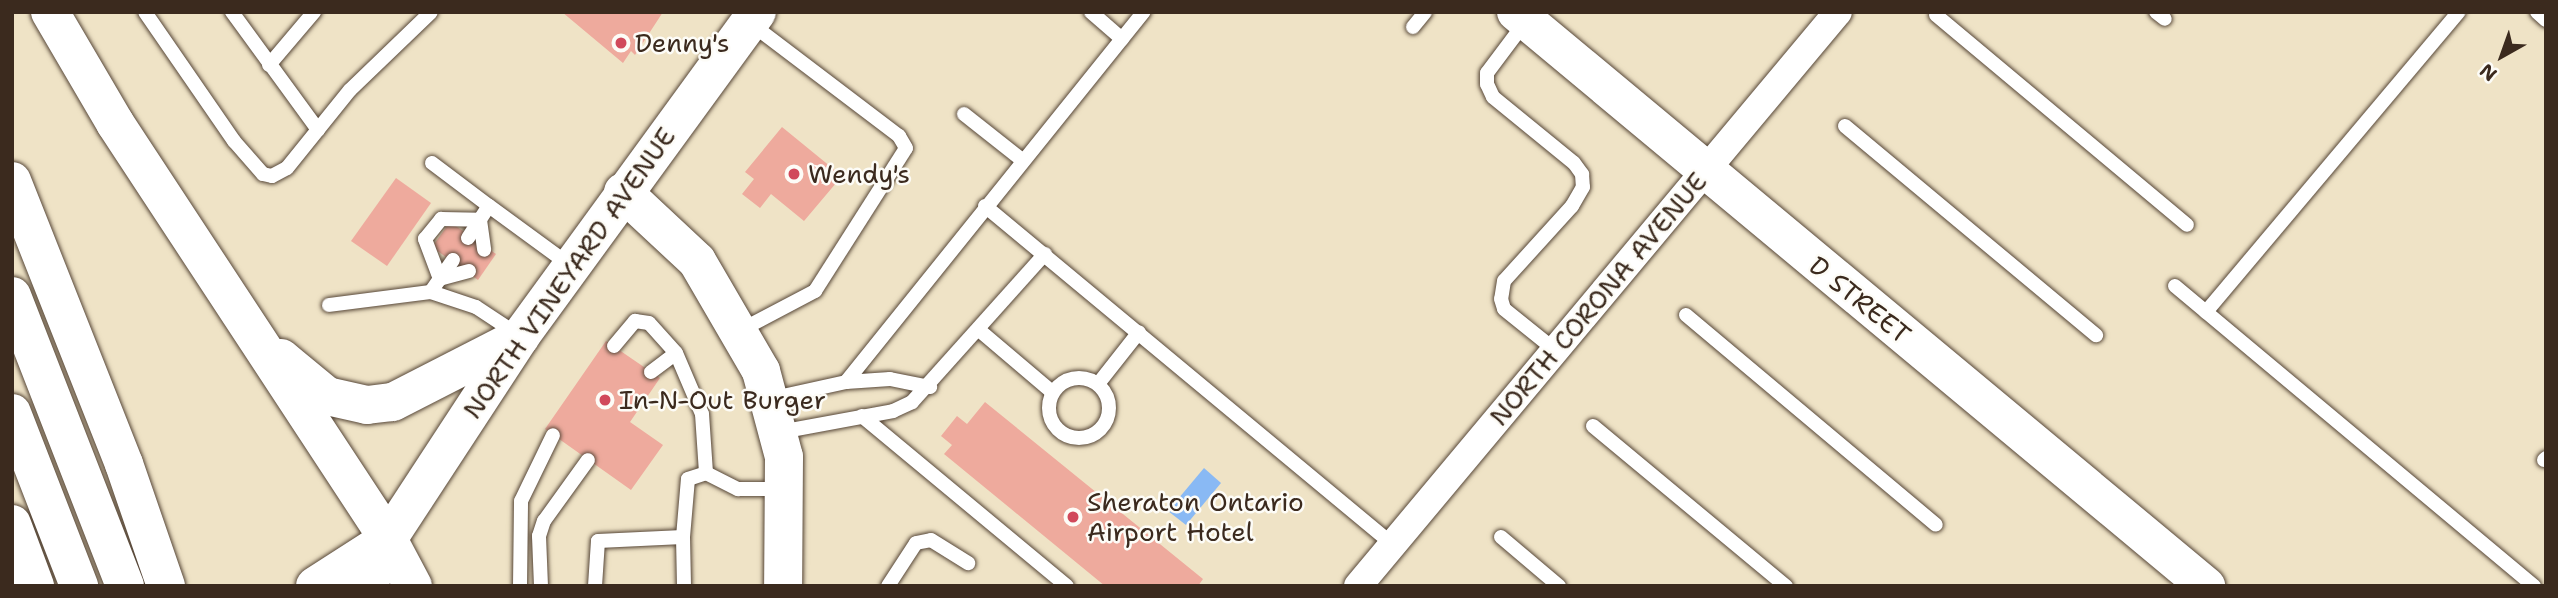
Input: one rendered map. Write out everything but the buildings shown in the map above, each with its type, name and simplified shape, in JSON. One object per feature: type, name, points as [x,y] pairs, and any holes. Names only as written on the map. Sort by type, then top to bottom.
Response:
[{"type":"main road","points":[[50,12],[235,312],[388,539],[413,586]]},
{"type":"main road","name":"NORTH VINEYARD AVENUE","points":[[368,586],[388,539],[520,337],[753,16]]},
{"type":"main road","name":"D STREET","points":[[1521,17],[1704,173],[2206,586]]},
{"type":"main road","points":[[12,181],[124,464],[166,586]]},
{"type":"main road","points":[[623,192],[697,261],[761,371],[785,457],[783,586]]},
{"type":"main road","points":[[12,296],[125,586]]},
{"type":"main road","points":[[235,312],[312,387],[327,396],[368,405],[393,402],[520,337]]},
{"type":"main road","points":[[12,413],[79,586]]},
{"type":"main road","points":[[12,524],[35,586]]},
{"type":"main road","name":"NORTH VINEYARD AVENUE","points":[[315,586],[388,539]]},
{"type":"street","name":"NORTH CORONA AVENUE","points":[[1358,586],[1838,12]]},
{"type":"lane","points":[[145,12],[234,141],[263,174],[272,176],[287,168],[350,90],[431,12]]},
{"type":"lane","points":[[232,12],[317,130]]},
{"type":"lane","points":[[269,65],[314,12]]},
{"type":"lane","points":[[1091,12],[1122,38]]},
{"type":"lane","points":[[846,382],[1022,160],[1144,12]]},
{"type":"lane","points":[[1413,27],[1425,12]]},
{"type":"lane","points":[[2206,312],[2459,12]]},
{"type":"lane","points":[[2537,12],[2546,20]]},
{"type":"lane","points":[[1936,15],[2187,225]]},
{"type":"lane","points":[[739,331],[815,291],[906,148],[899,136],[753,16]]},
{"type":"lane","points":[[1521,17],[1493,62],[1487,84],[1493,97],[1582,174],[1583,187],[1572,206],[1501,289],[1504,309],[1555,350]]},
{"type":"lane","points":[[964,114],[1022,160]]},
{"type":"lane","points":[[1845,126],[2096,335]]},
{"type":"lane","points":[[432,163],[572,267]]},
{"type":"lane","points":[[468,237],[489,205]]},
{"type":"lane","points":[[985,206],[1392,544]]},
{"type":"lane","points":[[440,279],[425,239],[441,219],[480,220]]},
{"type":"lane","points":[[480,220],[484,250]]},
{"type":"lane","points":[[773,415],[862,416],[893,411],[930,387],[1045,254]]},
{"type":"lane","points":[[431,292],[453,260]]},
{"type":"lane","points":[[440,279],[469,271]]},
{"type":"lane","points":[[2175,286],[2534,586]]},
{"type":"lane","points":[[329,305],[431,292],[476,307],[520,337]]},
{"type":"lane","points":[[1686,315],[1936,524]]},
{"type":"lane","points":[[614,346],[635,321],[649,323],[676,353],[702,414],[706,473]]},
{"type":"lane","points":[[979,330],[1052,392]]},
{"type":"lane","points":[[1098,384],[1139,332]]},
{"type":"lane","points":[[651,372],[676,353]]},
{"type":"lane","points":[[1078,377],[1098,384],[1105,391],[1109,411],[1100,429],[1083,438],[1064,434],[1051,420],[1052,392],[1059,384],[1078,377]]},
{"type":"lane","points":[[773,415],[846,382],[890,379],[930,387]]},
{"type":"lane","points":[[862,416],[1067,586]]},
{"type":"lane","points":[[1593,426],[1786,586]]},
{"type":"lane","points":[[520,586],[521,500],[553,435]]},
{"type":"lane","points":[[541,586],[539,536],[544,521],[588,460]]},
{"type":"lane","points":[[684,586],[683,537],[688,479],[706,473],[738,489],[785,489]]},
{"type":"lane","points":[[595,586],[598,541],[683,537]]},
{"type":"lane","points":[[1501,537],[1559,586]]},
{"type":"lane","points":[[888,586],[916,543],[931,540],[968,563]]},
{"type":"water","points":[[1204,468],[1221,483],[1186,525],[1168,511]]},
{"type":"place","name":"Denny's","points":[[621,43]]},
{"type":"place","name":"Wendy's","points":[[794,174]]},
{"type":"place","name":"In-N-Out Burger","points":[[605,400]]},
{"type":"place","name":"Sheraton Ontario Airport Hotel","points":[[1073,517]]}]
